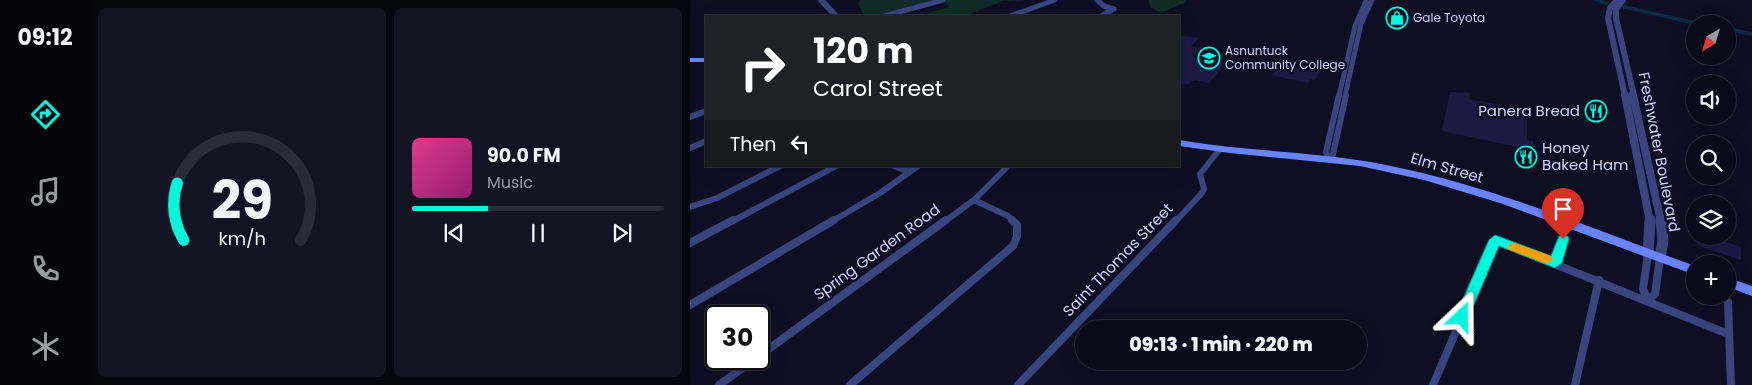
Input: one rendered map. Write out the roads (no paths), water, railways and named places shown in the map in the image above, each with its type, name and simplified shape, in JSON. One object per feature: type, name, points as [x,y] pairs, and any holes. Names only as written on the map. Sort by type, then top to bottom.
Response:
[{"type":"main road","points":[[690,60],[705,60]]},
{"type":"main road","name":"Elm Street","points":[[1180,143],[1220,149],[1328,159],[1385,168],[1442,182],[1686,268]]},
{"type":"main road","points":[[1736,286],[1752,291]]},
{"type":"street","points":[[821,0],[835,15]]},
{"type":"street","points":[[888,15],[943,0]]},
{"type":"street","points":[[1018,15],[1055,0]]},
{"type":"street","points":[[1097,0],[1104,6],[1114,9],[1103,15]]},
{"type":"street","points":[[1328,159],[1326,152],[1367,0]]},
{"type":"street","points":[[1363,10],[1372,0]]},
{"type":"street","name":"Freshwater Boulevard","points":[[1617,0],[1608,12],[1650,211],[1651,236],[1643,289],[1648,300],[1655,294],[1663,241],[1661,218],[1615,13],[1623,0]]},
{"type":"street","points":[[1612,35],[1620,36]]},
{"type":"street","points":[[1625,93],[1634,95]]},
{"type":"street","points":[[690,118],[705,111]]},
{"type":"street","points":[[690,148],[705,141]]},
{"type":"street","name":"Saint Thomas Street","points":[[1018,385],[1202,193],[1204,189],[1200,174],[1220,149]]},
{"type":"street","points":[[690,207],[716,198],[778,167]]},
{"type":"street","points":[[690,243],[834,167]]},
{"type":"street","points":[[896,167],[909,172]]},
{"type":"street","points":[[690,305],[880,193],[916,167]]},
{"type":"street","name":"Spring Garden Road","points":[[770,348],[974,200],[1007,167]]},
{"type":"street","points":[[850,385],[1013,246],[1017,236],[1017,225],[1008,216],[974,200]]},
{"type":"street","points":[[1555,263],[1563,239]]},
{"type":"street","points":[[1433,385],[1495,240],[1599,280],[1728,334]]},
{"type":"street","points":[[1575,385],[1599,280]]},
{"type":"street","points":[[1728,305],[1731,385]]},
{"type":"street","points":[[720,385],[741,370]]},
{"type":"waterway","points":[[955,1],[955,5],[974,7],[993,0]]},
{"type":"waterway","points":[[994,0],[1013,0]]},
{"type":"waterway","points":[[1596,0],[1606,3]]},
{"type":"waterway","points":[[1624,7],[1686,21]]},
{"type":"waterway","points":[[1736,31],[1752,34]]},
{"type":"place","name":"Gale Toyota","points":[[1397,18]]},
{"type":"place","name":"Asnuntuck Community College","points":[[1209,58]]},
{"type":"place","name":"Panera Bread","points":[[1596,111]]},
{"type":"place","name":"Honey Baked Ham","points":[[1526,157]]}]
